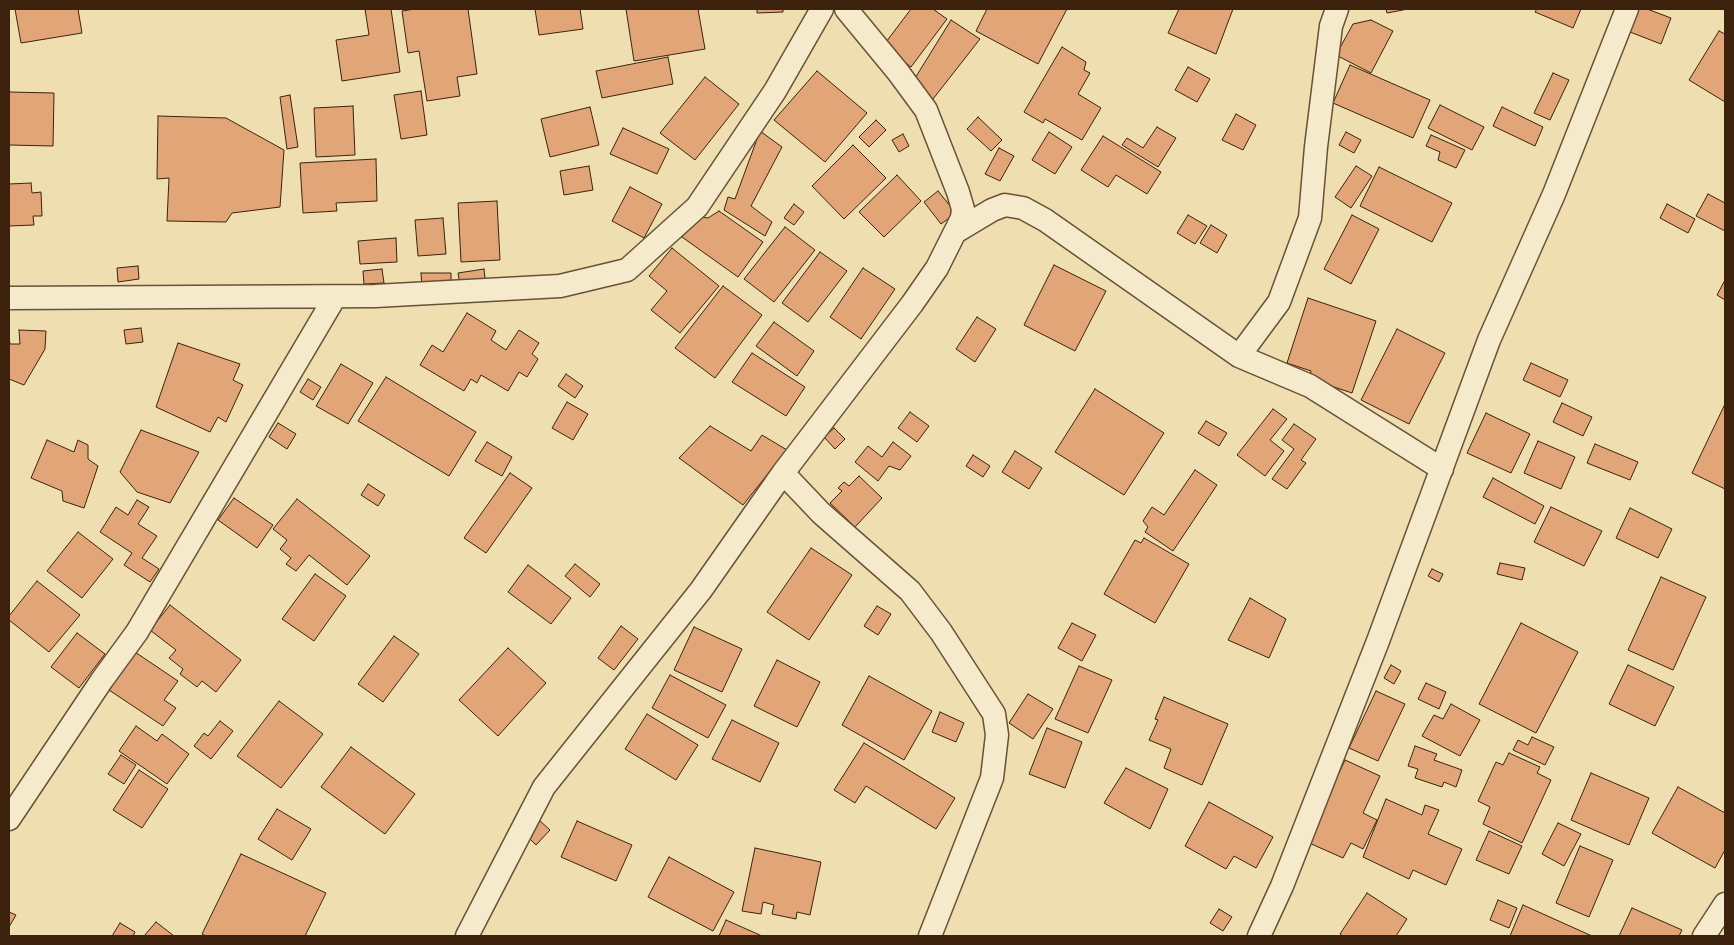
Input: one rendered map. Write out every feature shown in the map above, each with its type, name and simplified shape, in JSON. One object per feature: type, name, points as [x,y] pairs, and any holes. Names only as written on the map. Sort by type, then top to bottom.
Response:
[{"type":"street","points":[[9,298],[375,296],[560,286],[626,270],[697,207],[775,91],[822,9]]},
{"type":"street","points":[[467,936],[544,788],[701,590],[783,474],[922,290],[937,268],[957,231],[963,209],[926,110],[898,72],[846,9]]},
{"type":"street","points":[[1240,356],[1279,302],[1310,218],[1316,147],[1331,26],[1337,9]]},
{"type":"street","points":[[1259,936],[1286,877],[1378,641],[1489,340],[1554,194],[1627,9]]},
{"type":"street","points":[[957,231],[999,207],[1005,205],[1023,208],[1045,220],[1240,356],[1310,386],[1442,469]]},
{"type":"street","points":[[9,819],[102,680],[137,632],[335,297]]},
{"type":"street","points":[[783,474],[821,513],[910,591],[940,632],[994,714],[997,735],[992,778],[930,936]]},
{"type":"street","points":[[1704,936],[1725,904]]},
{"type":"building","points":[[15,9],[78,9],[82,33],[21,43]]},
{"type":"building","points":[[365,9],[391,9],[400,72],[342,81],[336,40],[369,35]]},
{"type":"building","points":[[415,9],[468,9],[477,74],[457,77],[460,96],[427,101],[419,51],[408,53],[402,11]]},
{"type":"building","points":[[535,9],[580,9],[583,29],[539,35]]},
{"type":"building","points":[[626,9],[698,9],[705,49],[634,61]]},
{"type":"building","points":[[757,9],[783,9],[783,12],[757,13]]},
{"type":"building","points":[[911,9],[933,9],[947,19],[911,67],[883,46]]},
{"type":"building","points":[[987,9],[1067,9],[1038,64],[976,31]]},
{"type":"building","points":[[1179,9],[1233,9],[1216,54],[1168,33]]},
{"type":"building","points":[[1386,9],[1408,9],[1387,13]]},
{"type":"building","points":[[1537,9],[1581,9],[1573,28],[1535,12]]},
{"type":"building","points":[[1639,9],[1647,9],[1671,18],[1661,44],[1630,32]]},
{"type":"building","points":[[951,20],[980,39],[933,99],[912,83]]},
{"type":"building","points":[[1371,20],[1393,31],[1371,73],[1336,55],[1353,24]]},
{"type":"building","points":[[1719,31],[1725,34],[1725,102],[1689,80]]},
{"type":"building","points":[[1062,47],[1086,62],[1084,70],[1090,73],[1078,94],[1101,108],[1082,140],[1045,119],[1043,123],[1024,112]]},
{"type":"building","points":[[668,57],[673,84],[602,98],[596,71]]},
{"type":"building","points":[[1350,65],[1430,100],[1413,138],[1333,103]]},
{"type":"building","points":[[1188,67],[1210,79],[1197,102],[1175,90]]},
{"type":"building","points":[[817,71],[867,113],[825,162],[774,120]]},
{"type":"building","points":[[1553,73],[1569,80],[1550,120],[1534,113]]},
{"type":"building","points":[[705,77],[739,104],[695,160],[660,133]]},
{"type":"building","points":[[421,91],[427,135],[401,139],[394,95]]},
{"type":"building","points":[[9,92],[54,93],[53,146],[9,145]]},
{"type":"building","points":[[290,95],[298,147],[287,149],[280,97]]},
{"type":"building","points":[[1440,105],[1484,127],[1472,150],[1428,128]]},
{"type":"building","points":[[353,106],[355,155],[316,157],[314,108]]},
{"type":"building","points":[[590,107],[599,145],[550,157],[541,119]]},
{"type":"building","points":[[1502,107],[1543,127],[1535,146],[1493,126]]},
{"type":"building","points":[[1236,114],[1256,125],[1243,150],[1222,140]]},
{"type":"building","points":[[158,116],[226,118],[284,150],[280,207],[232,213],[226,222],[167,221],[169,178],[157,179]]},
{"type":"building","points":[[978,117],[1002,140],[991,151],[967,129]]},
{"type":"building","points":[[876,120],[886,130],[869,147],[859,137]]},
{"type":"building","points":[[1157,127],[1176,138],[1158,167],[1122,145],[1127,138],[1143,148]]},
{"type":"building","points":[[623,128],[669,149],[657,174],[610,154]]},
{"type":"building","points":[[760,131],[782,147],[751,206],[772,222],[765,236],[724,210],[728,197],[735,199]]},
{"type":"building","points":[[1049,132],[1072,147],[1055,174],[1032,160]]},
{"type":"building","points":[[1346,132],[1361,140],[1354,153],[1339,145]]},
{"type":"building","points":[[903,134],[909,146],[899,152],[892,140]]},
{"type":"building","points":[[1431,135],[1465,150],[1456,168],[1438,160],[1440,152],[1426,146]]},
{"type":"building","points":[[1103,136],[1161,172],[1147,194],[1116,175],[1108,187],[1081,170]]},
{"type":"building","points":[[853,145],[886,178],[844,219],[812,186]]},
{"type":"building","points":[[999,148],[1014,156],[1000,181],[985,174]]},
{"type":"building","points":[[376,159],[377,201],[336,203],[337,211],[303,213],[300,163]]},
{"type":"building","points":[[589,166],[593,190],[564,195],[560,171]]},
{"type":"building","points":[[1356,166],[1372,176],[1351,208],[1335,197]]},
{"type":"building","points":[[1379,167],[1452,203],[1432,242],[1360,206]]},
{"type":"building","points":[[897,175],[921,201],[884,237],[859,212]]},
{"type":"building","points":[[31,183],[32,193],[41,192],[42,216],[33,216],[34,225],[9,226],[9,184]]},
{"type":"building","points":[[630,187],[662,204],[644,238],[612,221]]},
{"type":"building","points":[[938,191],[956,213],[941,224],[924,202]]},
{"type":"building","points":[[1708,194],[1725,203],[1725,231],[1696,216]]},
{"type":"building","points":[[497,201],[500,260],[461,262],[458,203]]},
{"type":"building","points":[[794,204],[804,212],[794,225],[784,218]]},
{"type":"building","points":[[1667,204],[1695,219],[1688,233],[1660,218]]},
{"type":"building","points":[[719,211],[763,242],[738,277],[682,237],[697,216],[708,218]]},
{"type":"building","points":[[1188,215],[1207,226],[1195,244],[1177,233]]},
{"type":"building","points":[[1352,215],[1379,229],[1351,284],[1324,269]]},
{"type":"building","points":[[443,218],[446,254],[418,256],[415,220]]},
{"type":"building","points":[[1211,225],[1227,235],[1217,253],[1200,243]]},
{"type":"building","points":[[785,227],[815,250],[774,302],[744,279]]},
{"type":"building","points":[[396,238],[397,262],[360,264],[358,241]]},
{"type":"building","points":[[672,248],[719,286],[680,333],[651,310],[667,291],[649,276]]},
{"type":"building","points":[[820,252],[847,271],[808,322],[782,303]]},
{"type":"building","points":[[1054,265],[1106,291],[1075,351],[1024,325]]},
{"type":"building","points":[[138,266],[139,279],[118,282],[117,268]]},
{"type":"building","points":[[863,268],[895,289],[861,339],[830,317]]},
{"type":"building","points":[[382,269],[384,283],[364,284],[363,271]]},
{"type":"building","points":[[484,269],[486,287],[461,291],[458,273]]},
{"type":"building","points":[[421,273],[451,273],[451,287],[422,287]]},
{"type":"building","points":[[1725,280],[1725,300],[1717,295]]},
{"type":"building","points":[[723,286],[762,315],[715,378],[675,348]]},
{"type":"building","points":[[1308,298],[1376,321],[1352,393],[1310,379],[1311,371],[1287,363]]},
{"type":"building","points":[[467,313],[496,331],[491,340],[506,350],[519,330],[539,343],[532,354],[538,359],[527,377],[519,372],[508,391],[481,375],[477,383],[471,379],[464,391],[420,365],[432,345],[443,352]]},
{"type":"building","points":[[977,317],[996,329],[975,362],[956,349]]},
{"type":"building","points":[[774,322],[814,351],[797,376],[756,346]]},
{"type":"building","points":[[141,328],[143,342],[126,344],[124,330]]},
{"type":"building","points":[[1397,329],[1445,353],[1409,424],[1361,400]]},
{"type":"building","points":[[19,330],[46,331],[45,349],[24,385],[9,379],[9,338],[10,344],[20,344]]},
{"type":"building","points":[[178,343],[240,364],[233,380],[243,385],[226,422],[218,417],[210,432],[156,407]]},
{"type":"building","points":[[752,353],[805,387],[786,416],[732,382]]},
{"type":"building","points":[[1531,363],[1568,380],[1560,397],[1523,380]]},
{"type":"building","points":[[341,364],[373,383],[348,424],[316,406]]},
{"type":"building","points":[[566,374],[583,386],[575,398],[558,386]]},
{"type":"building","points":[[386,377],[476,432],[449,476],[358,421]]},
{"type":"building","points":[[308,379],[321,387],[313,400],[300,392]]},
{"type":"building","points":[[1095,389],[1164,433],[1124,495],[1055,452]]},
{"type":"building","points":[[567,402],[588,414],[573,440],[552,428]]},
{"type":"building","points":[[1562,403],[1592,417],[1583,436],[1553,422]]},
{"type":"building","points":[[1725,404],[1725,489],[1692,473]]},
{"type":"building","points":[[1273,409],[1287,419],[1270,440],[1284,451],[1265,476],[1237,455]]},
{"type":"building","points":[[910,412],[929,426],[917,442],[898,428]]},
{"type":"building","points":[[1486,413],[1530,434],[1511,473],[1467,453]]},
{"type":"building","points":[[1206,421],[1227,433],[1219,446],[1198,433]]},
{"type":"building","points":[[278,423],[296,434],[287,449],[269,437]]},
{"type":"building","points":[[1294,424],[1316,439],[1301,460],[1306,463],[1287,489],[1272,479],[1294,449],[1282,440]]},
{"type":"building","points":[[710,426],[751,451],[762,435],[787,450],[743,505],[679,458]]},
{"type":"building","points":[[834,428],[845,439],[835,449],[824,437]]},
{"type":"building","points":[[141,430],[199,452],[170,503],[137,492],[120,472]]},
{"type":"building","points":[[47,440],[74,452],[78,440],[88,445],[88,459],[98,466],[84,508],[63,501],[62,491],[31,478]]},
{"type":"building","points":[[1538,441],[1575,457],[1561,489],[1524,473]]},
{"type":"building","points":[[487,442],[512,457],[502,476],[475,461]]},
{"type":"building","points":[[893,442],[911,456],[900,470],[889,466],[878,481],[855,462],[868,446],[882,457]]},
{"type":"building","points":[[1595,444],[1638,462],[1630,480],[1587,463]]},
{"type":"building","points":[[1015,451],[1042,468],[1029,489],[1002,472]]},
{"type":"building","points":[[973,455],[990,466],[983,477],[966,466]]},
{"type":"building","points":[[1195,470],[1217,485],[1173,551],[1145,532],[1148,527],[1143,521],[1152,507],[1164,515]]},
{"type":"building","points":[[510,473],[532,488],[486,553],[464,538]]},
{"type":"building","points":[[859,476],[882,498],[855,527],[830,503],[842,491],[838,488],[844,482],[849,486]]},
{"type":"building","points":[[1493,478],[1544,506],[1535,524],[1483,497]]},
{"type":"building","points":[[368,484],[385,495],[378,506],[361,495]]},
{"type":"building","points":[[234,498],[273,525],[257,548],[218,520]]},
{"type":"building","points":[[297,499],[370,556],[347,585],[309,555],[296,571],[286,564],[291,558],[280,549],[287,540],[273,529]]},
{"type":"building","points":[[137,500],[149,507],[138,524],[157,536],[142,558],[159,569],[150,582],[124,565],[132,553],[100,532],[116,507],[128,515]]},
{"type":"building","points":[[1551,507],[1602,531],[1584,566],[1534,542]]},
{"type":"building","points":[[1630,508],[1672,529],[1658,558],[1616,538]]},
{"type":"building","points":[[78,532],[113,559],[82,598],[47,571]]},
{"type":"building","points":[[1144,538],[1189,564],[1155,623],[1104,594],[1135,540],[1141,543]]},
{"type":"building","points":[[811,548],[852,575],[809,640],[767,612]]},
{"type":"building","points":[[1500,563],[1525,568],[1522,580],[1497,574]]},
{"type":"building","points":[[575,564],[600,584],[590,597],[565,576]]},
{"type":"building","points":[[528,565],[571,598],[551,624],[508,592]]},
{"type":"building","points":[[1432,569],[1443,574],[1439,582],[1428,576]]},
{"type":"building","points":[[315,574],[346,596],[314,641],[282,619]]},
{"type":"building","points":[[1661,577],[1706,597],[1673,670],[1628,650]]},
{"type":"building","points":[[37,581],[80,615],[49,652],[9,620],[9,616]]},
{"type":"building","points":[[1250,598],[1286,619],[1269,658],[1228,640]]},
{"type":"building","points":[[170,605],[241,660],[216,692],[202,681],[197,687],[180,674],[183,669],[169,658],[176,650],[150,630]]},
{"type":"building","points":[[877,606],[891,614],[878,635],[864,626]]},
{"type":"building","points":[[1072,623],[1096,635],[1082,661],[1058,648]]},
{"type":"building","points":[[1521,623],[1578,652],[1536,733],[1479,704]]},
{"type":"building","points":[[621,626],[638,639],[614,670],[598,658]]},
{"type":"building","points":[[694,627],[742,649],[722,692],[674,670]]},
{"type":"building","points":[[77,633],[105,654],[79,688],[51,667]]},
{"type":"building","points":[[394,636],[419,654],[383,702],[358,684]]},
{"type":"building","points":[[129,648],[178,681],[164,700],[176,708],[163,726],[103,686]]},
{"type":"building","points":[[508,648],[546,683],[498,736],[459,700]]},
{"type":"building","points":[[777,660],[820,682],[797,727],[754,706]]},
{"type":"building","points":[[1391,665],[1401,671],[1394,684],[1384,678]]},
{"type":"building","points":[[1628,665],[1674,687],[1655,726],[1609,704]]},
{"type":"building","points":[[1079,666],[1112,680],[1088,733],[1055,719]]},
{"type":"building","points":[[670,675],[726,705],[708,738],[652,708]]},
{"type":"building","points":[[869,676],[932,711],[904,760],[842,725]]},
{"type":"building","points":[[1426,683],[1446,692],[1439,709],[1418,699]]},
{"type":"building","points":[[1376,691],[1405,704],[1378,761],[1349,748]]},
{"type":"building","points":[[1028,694],[1053,709],[1033,739],[1009,723]]},
{"type":"building","points":[[1164,697],[1228,724],[1202,785],[1164,768],[1171,749],[1149,740],[1158,720],[1155,719]]},
{"type":"building","points":[[279,701],[323,734],[281,788],[237,756]]},
{"type":"building","points":[[1451,704],[1480,720],[1460,756],[1422,736],[1434,715],[1443,719]]},
{"type":"building","points":[[940,712],[964,723],[956,742],[932,732]]},
{"type":"building","points":[[647,714],[698,745],[676,780],[625,749]]},
{"type":"building","points":[[732,720],[779,743],[760,782],[712,759]]},
{"type":"building","points":[[220,721],[233,731],[211,759],[194,746],[204,733],[208,736]]},
{"type":"building","points":[[136,726],[157,741],[162,734],[189,754],[167,784],[119,751]]},
{"type":"building","points":[[1047,728],[1082,742],[1065,788],[1029,774]]},
{"type":"building","points":[[1532,737],[1554,747],[1545,765],[1513,750],[1518,740],[1528,745]]},
{"type":"building","points":[[864,743],[955,798],[936,829],[866,786],[855,803],[834,790]]},
{"type":"building","points":[[1415,746],[1437,754],[1434,760],[1462,770],[1456,787],[1444,782],[1442,787],[1415,778],[1418,769],[1408,766]]},
{"type":"building","points":[[351,747],[415,794],[385,834],[321,787]]},
{"type":"building","points":[[1509,753],[1540,767],[1537,773],[1551,780],[1522,843],[1483,824],[1490,807],[1478,801],[1496,762],[1503,765]]},
{"type":"building","points":[[121,755],[136,765],[124,784],[108,774]]},
{"type":"building","points":[[1345,760],[1380,776],[1363,813],[1377,820],[1363,849],[1351,843],[1343,858],[1307,842]]},
{"type":"building","points":[[1126,768],[1168,789],[1150,829],[1104,803]]},
{"type":"building","points":[[139,770],[168,789],[142,828],[113,810]]},
{"type":"building","points":[[1591,773],[1649,798],[1629,845],[1571,820]]},
{"type":"building","points":[[1678,787],[1725,813],[1725,850],[1715,868],[1652,833]]},
{"type":"building","points":[[1386,799],[1422,815],[1425,805],[1439,810],[1428,834],[1462,849],[1446,885],[1413,870],[1409,879],[1363,857]]},
{"type":"building","points":[[1209,802],[1273,837],[1256,868],[1234,856],[1226,869],[1185,846]]},
{"type":"building","points":[[277,809],[311,829],[292,860],[258,839]]},
{"type":"building","points":[[539,820],[550,830],[536,845],[526,835]]},
{"type":"building","points":[[577,821],[632,845],[616,881],[561,857]]},
{"type":"building","points":[[1558,823],[1581,834],[1564,866],[1542,854]]},
{"type":"building","points":[[1489,831],[1522,846],[1509,874],[1476,860]]},
{"type":"building","points":[[1580,846],[1613,860],[1589,917],[1556,903]]},
{"type":"building","points":[[755,848],[821,862],[810,915],[797,912],[796,919],[772,914],[774,905],[763,902],[761,914],[742,911]]},
{"type":"building","points":[[241,854],[326,893],[305,936],[206,936],[202,934]]},
{"type":"building","points":[[669,857],[734,892],[713,931],[648,897]]},
{"type":"building","points":[[1367,893],[1407,919],[1396,936],[1343,936],[1340,934]]},
{"type":"building","points":[[1498,900],[1517,908],[1509,928],[1490,920]]},
{"type":"building","points":[[1523,905],[1592,936],[1510,936]]},
{"type":"building","points":[[1632,908],[1682,930],[1679,936],[1619,936]]},
{"type":"building","points":[[1219,909],[1232,917],[1223,931],[1210,923]]},
{"type":"building","points":[[9,912],[16,915],[9,927]]},
{"type":"building","points":[[726,920],[762,936],[719,936]]},
{"type":"building","points":[[156,922],[174,936],[144,936]]},
{"type":"building","points":[[120,923],[135,932],[133,936],[112,936]]}]
